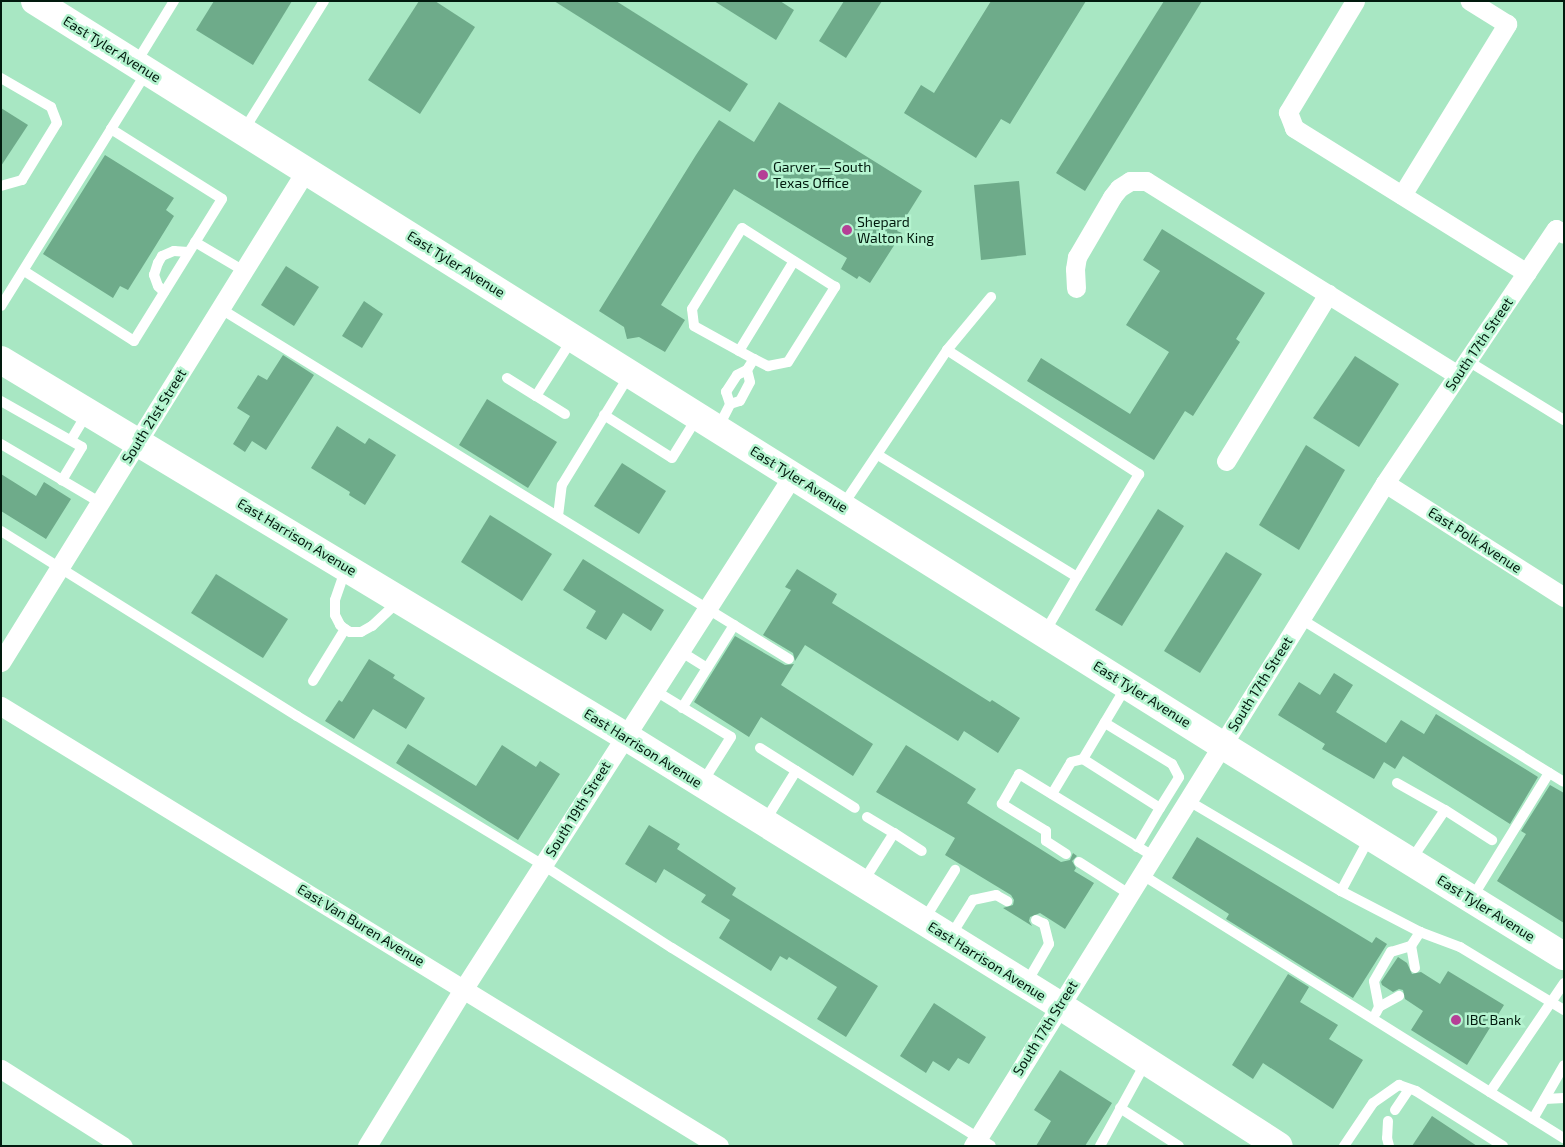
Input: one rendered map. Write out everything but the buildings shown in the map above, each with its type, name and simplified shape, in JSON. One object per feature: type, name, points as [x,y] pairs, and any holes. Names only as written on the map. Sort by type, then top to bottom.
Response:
[{"type":"main road","name":"East Tyler Avenue","points":[[35,1],[1222,745],[1564,956]]},
{"type":"main road","name":"East Harrison Avenue","points":[[1,360],[139,441],[624,736],[1025,984],[1279,1146]]},
{"type":"street","points":[[1355,1],[1288,112],[1294,128],[1527,272]]},
{"type":"street","points":[[1402,195],[1507,24],[1470,1]]},
{"type":"street","name":"South 21st Street","points":[[1,662],[306,170]]},
{"type":"street","points":[[1076,288],[1075,269],[1078,257],[1112,197],[1119,188],[1130,181],[1146,181],[1328,294],[1463,368]]},
{"type":"street","name":"South 17th Street","points":[[981,1143],[1059,1006],[1141,874],[1145,851],[1187,800],[1385,483],[1527,272],[1560,231]]},
{"type":"street","points":[[1226,461],[1328,294]]},
{"type":"street","name":"South 19th Street","points":[[367,1146],[464,988],[793,475]]},
{"type":"street","name":"East Polk Avenue","points":[[1385,483],[1564,597]]},
{"type":"street","name":"East Van Buren Avenue","points":[[1,706],[719,1146]]},
{"type":"street","points":[[1,1069],[123,1146]]},
{"type":"lane","points":[[1,306],[111,129],[174,1]]},
{"type":"lane","points":[[243,131],[324,1]]},
{"type":"lane","points":[[1,78],[51,107],[57,123],[22,180],[1,186]]},
{"type":"lane","points":[[24,271],[134,341],[222,199],[111,129]]},
{"type":"lane","points":[[742,228],[794,261],[835,287],[788,362],[768,366],[694,326],[692,309],[742,228]]},
{"type":"lane","points":[[195,242],[244,271]]},
{"type":"lane","points":[[164,292],[158,286],[154,275],[162,256],[174,251],[188,252]]},
{"type":"lane","points":[[739,351],[794,261]]},
{"type":"lane","points":[[842,506],[947,350],[991,297]]},
{"type":"lane","points":[[221,309],[707,608],[734,625],[744,637],[789,659]]},
{"type":"lane","points":[[536,396],[574,338]]},
{"type":"lane","points":[[947,350],[1139,474],[1044,633]]},
{"type":"lane","points":[[730,404],[726,392],[737,375],[747,370],[754,359]]},
{"type":"lane","points":[[1463,368],[1564,420]]},
{"type":"lane","points":[[604,416],[672,458],[708,422],[730,404],[740,401],[750,382],[747,370]]},
{"type":"lane","points":[[558,516],[562,485],[630,373]]},
{"type":"lane","points":[[507,378],[565,414]]},
{"type":"lane","points":[[1,401],[82,446],[62,480]]},
{"type":"lane","points":[[71,440],[88,412]]},
{"type":"lane","points":[[1,444],[101,503]]},
{"type":"lane","points":[[878,455],[1077,577]]},
{"type":"lane","points":[[1,531],[297,716],[543,865],[981,1143]]},
{"type":"lane","points":[[347,567],[335,600],[335,615],[340,625],[345,629],[350,632],[366,629],[400,600]]},
{"type":"lane","points":[[1301,618],[1564,782]]},
{"type":"lane","points":[[682,708],[723,646],[734,625]]},
{"type":"lane","points":[[313,681],[345,629]]},
{"type":"lane","points":[[680,651],[707,668]]},
{"type":"lane","points":[[1083,760],[1127,685]]},
{"type":"lane","points":[[654,690],[731,737],[702,784]]},
{"type":"lane","points":[[1066,854],[1046,841],[1046,830],[1002,804],[1019,774],[1145,851],[1160,808],[1179,777],[1172,764],[1105,723]]},
{"type":"lane","points":[[760,748],[854,808]]},
{"type":"lane","points":[[1052,794],[1071,762],[1083,760],[1160,808]]},
{"type":"lane","points":[[764,823],[796,771]]},
{"type":"lane","points":[[1471,899],[1549,773]]},
{"type":"lane","points":[[1397,783],[1445,810],[1492,840]]},
{"type":"lane","points":[[1187,800],[1341,891],[1420,932],[1460,947],[1564,1010]]},
{"type":"lane","points":[[1410,861],[1445,810]]},
{"type":"lane","points":[[868,816],[922,851]]},
{"type":"lane","points":[[862,883],[894,833]]},
{"type":"lane","points":[[1341,891],[1370,836]]},
{"type":"lane","points":[[1079,862],[1129,894]]},
{"type":"lane","points":[[923,921],[955,870]]},
{"type":"lane","points":[[1141,874],[1564,1138]]},
{"type":"lane","points":[[950,938],[974,900],[996,895],[1007,901]]},
{"type":"lane","points":[[1025,984],[1049,944],[1044,924],[1036,920]]},
{"type":"lane","points":[[1379,1007],[1374,981],[1391,952],[1410,946],[1420,932]]},
{"type":"lane","points":[[1410,946],[1415,968]]},
{"type":"lane","points":[[1490,1092],[1564,983]]},
{"type":"lane","points":[[1372,1018],[1379,1007],[1399,996]]},
{"type":"lane","points":[[1100,1146],[1147,1061]]},
{"type":"lane","points":[[1533,1119],[1564,1065]]},
{"type":"lane","points":[[1344,1146],[1373,1103],[1399,1085],[1409,1089],[1503,1146]]},
{"type":"lane","points":[[1395,1110],[1409,1089]]},
{"type":"lane","points":[[1545,1098],[1564,1098]]},
{"type":"lane","points":[[1120,1108],[1178,1146]]},
{"type":"lane","points":[[1388,1121],[1386,1138],[1389,1146]]},
{"type":"place","name":"Garver — South Texas Office","points":[[763,175]]},
{"type":"place","name":"Shepard Walton King","points":[[847,230]]},
{"type":"place","name":"IBC Bank","points":[[1456,1020]]}]
